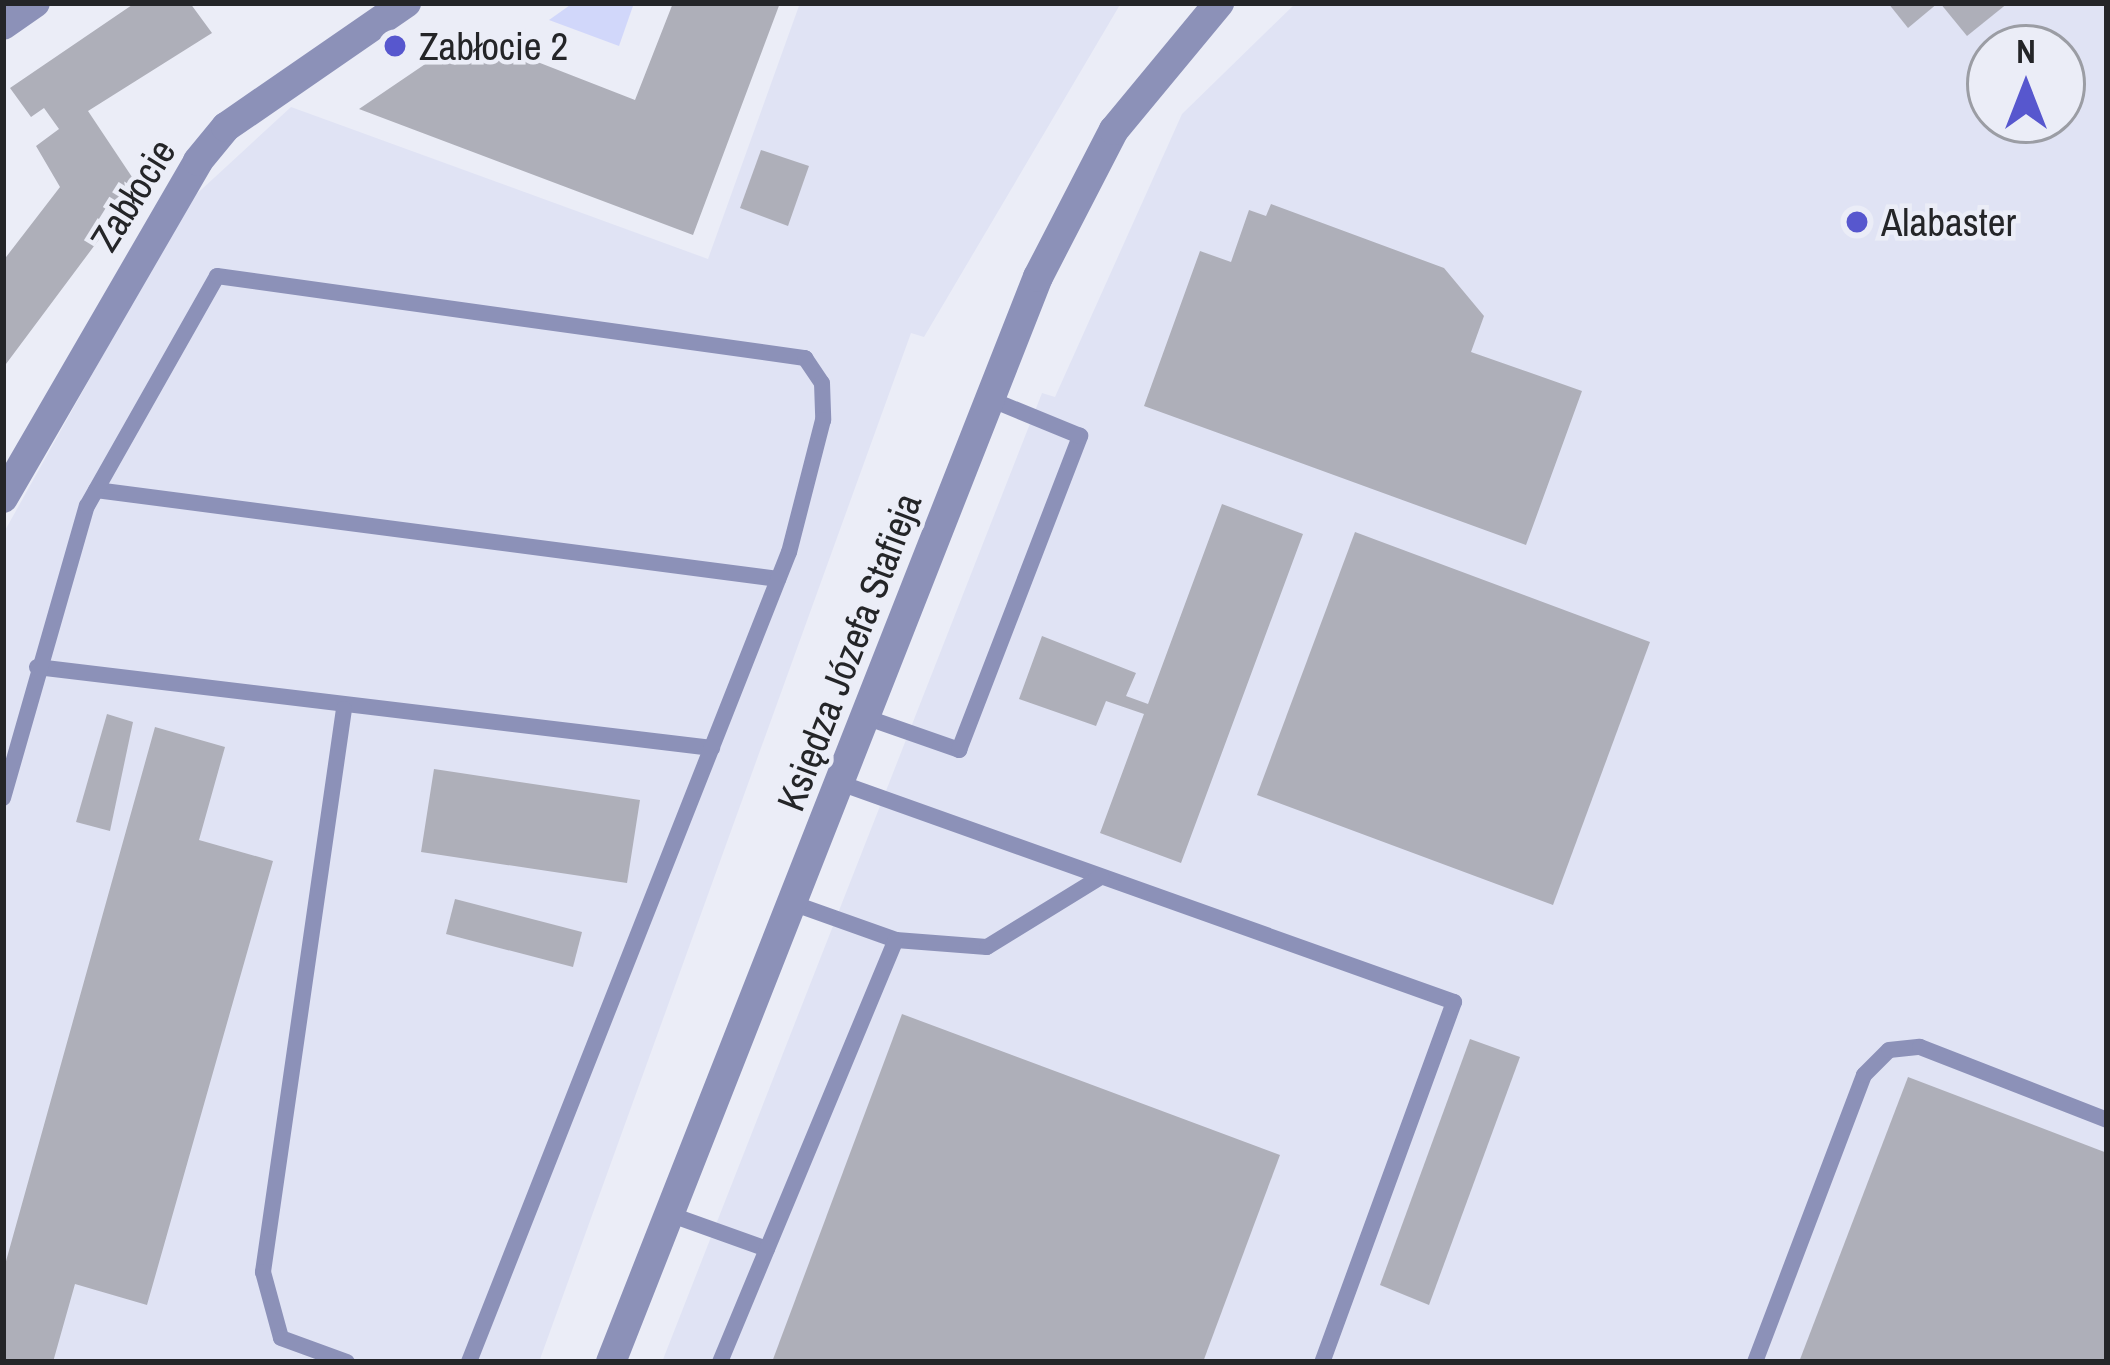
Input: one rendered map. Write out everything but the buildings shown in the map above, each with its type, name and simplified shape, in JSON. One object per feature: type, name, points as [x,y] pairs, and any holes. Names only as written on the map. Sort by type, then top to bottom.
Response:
[{"type":"street","points":[[3,25],[35,3]]},
{"type":"street","name":"Zabłocie","points":[[3,498],[198,160],[226,127],[406,3]]},
{"type":"street","name":"Księdza Józefa Stafieja","points":[[611,1362],[990,399],[1114,130],[1219,3]]},
{"type":"lane","points":[[3,798],[37,667],[96,490],[217,275],[750,344],[805,358],[822,383],[823,420],[778,579],[469,1362]]},
{"type":"lane","points":[[865,717],[959,750],[1080,436],[990,399]]},
{"type":"lane","points":[[96,490],[778,579]]},
{"type":"lane","points":[[37,667],[344,709],[712,748]]},
{"type":"lane","points":[[344,709],[263,1272],[281,1338],[347,1362]]},
{"type":"lane","points":[[839,783],[1454,1002],[1322,1362]]},
{"type":"lane","points":[[792,903],[896,940],[987,947],[1102,877]]},
{"type":"lane","points":[[720,1362],[896,940]]},
{"type":"lane","points":[[1754,1362],[1864,1075],[1888,1050],[1920,1047],[2107,1120]]},
{"type":"lane","points":[[669,1214],[767,1249]]},
{"type":"shaded area","points":[[573,3],[634,3],[619,46],[549,20]]},
{"type":"shaded area","points":[[800,3],[1121,3],[924,337],[911,333],[539,1362],[3,1362],[3,534],[189,201],[291,107],[708,259]]},
{"type":"shaded area","points":[[1296,3],[2107,3],[2107,1362],[662,1362],[1042,393],[1055,397],[1182,114]]},
{"type":"place","name":"Zabłocie 2","points":[[395,46]]},
{"type":"place","name":"Alabaster","points":[[1857,222]]}]
